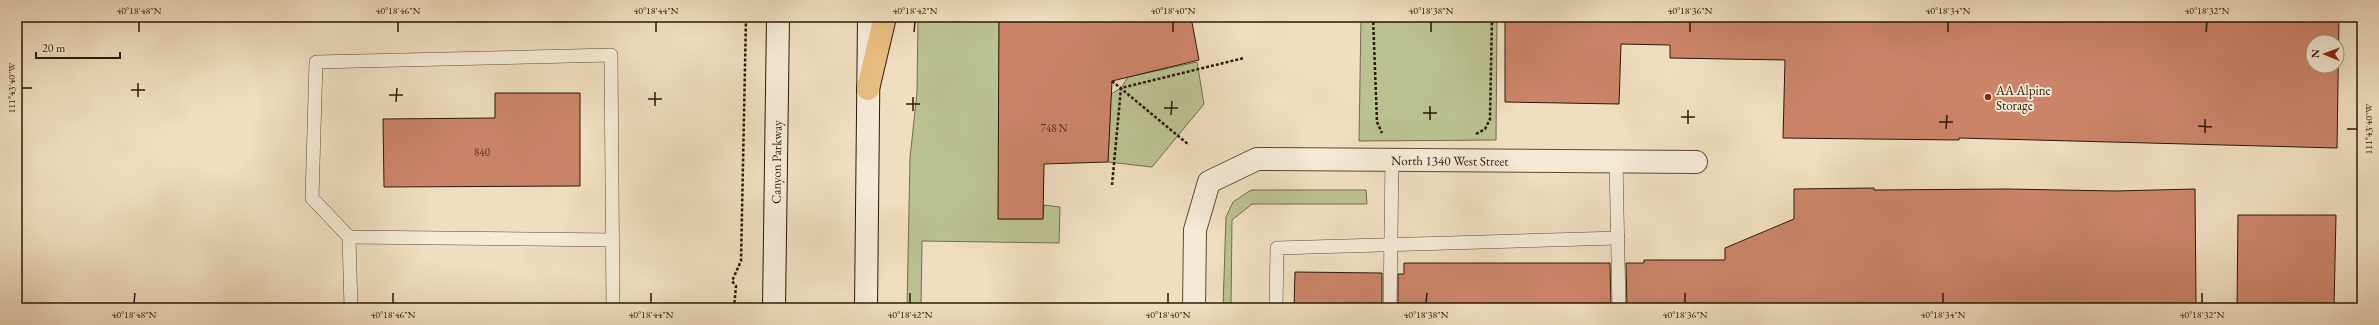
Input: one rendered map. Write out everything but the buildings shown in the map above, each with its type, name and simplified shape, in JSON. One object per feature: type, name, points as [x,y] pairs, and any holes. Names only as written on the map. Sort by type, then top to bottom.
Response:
[{"type":"highway","points":[[868,89],[885,17]]},
{"type":"street","name":"Canyon Parkway","points":[[774,308],[778,17]]},
{"type":"street","points":[[866,308],[869,17]]},
{"type":"street","name":"North 1340 West Street","points":[[1194,308],[1195,230],[1209,182],[1257,159],[1696,162]]},
{"type":"lane","points":[[351,308],[349,237],[312,198],[316,62],[612,54],[613,308]]},
{"type":"lane","points":[[1390,308],[1392,160]]},
{"type":"lane","points":[[1616,161],[1619,308]]},
{"type":"lane","points":[[349,237],[612,240]]},
{"type":"lane","points":[[1276,308],[1277,248],[1618,238]]},
{"type":"path","points":[[734,308],[736,286],[732,281],[741,261],[746,17]]},
{"type":"path","points":[[1373,17],[1377,122],[1381,133],[1386,135]]},
{"type":"path","points":[[1472,136],[1485,128],[1490,119],[1492,17]]},
{"type":"path","points":[[1121,88],[1244,58]]},
{"type":"path","points":[[1112,81],[1190,145]]},
{"type":"path","points":[[1112,185],[1121,88]]},
{"type":"green space","points":[[918,17],[999,17],[999,219],[1043,219],[1044,205],[1060,207],[1059,243],[922,241],[921,308],[907,308],[910,158],[917,92]]},
{"type":"green space","points":[[1361,17],[1497,17],[1496,140],[1359,141]]},
{"type":"green space","points":[[1197,62],[1204,104],[1152,167],[1108,162],[1111,94],[1121,88],[1128,77]]},
{"type":"green space","points":[[1251,190],[1366,190],[1367,204],[1252,204],[1232,220],[1231,308],[1223,308],[1226,217],[1233,202]]},
{"type":"place","name":"AA Alpine Storage","points":[[1988,97]]}]
